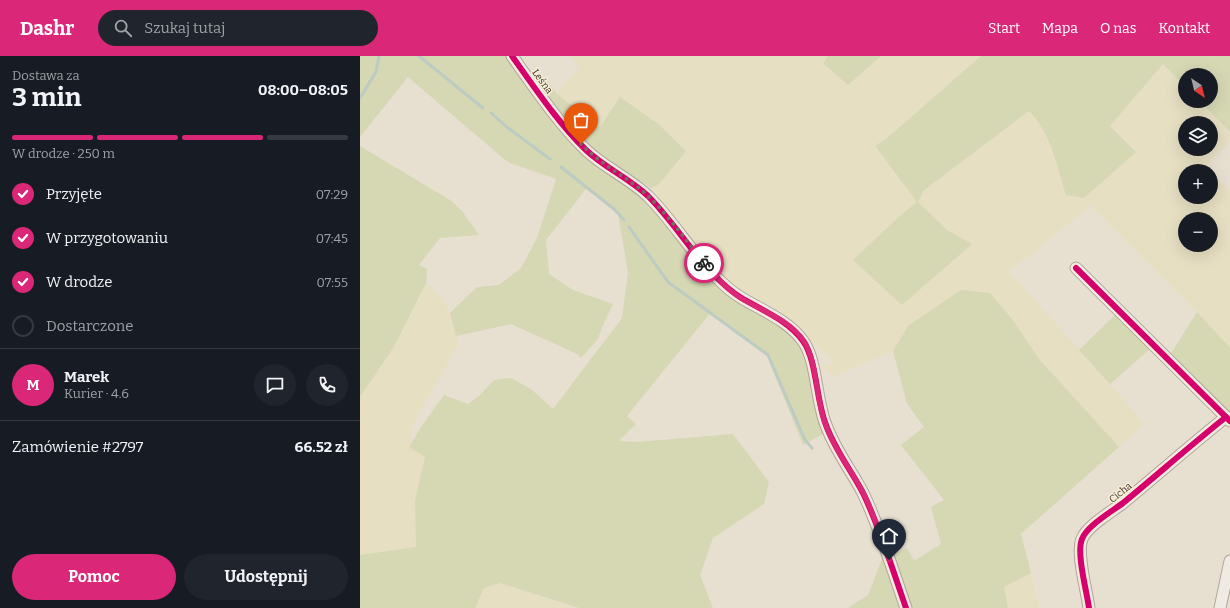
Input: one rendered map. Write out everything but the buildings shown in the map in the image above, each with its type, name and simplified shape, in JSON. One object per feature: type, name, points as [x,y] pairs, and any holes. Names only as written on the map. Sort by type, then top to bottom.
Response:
[{"type":"street","name":"Leśna","points":[[512,56],[540,94],[587,150],[608,168],[647,195],[665,214],[716,277],[738,296],[776,317],[804,341],[812,361],[818,399],[828,432],[840,456],[862,492],[872,514],[906,608]]},
{"type":"street","name":"Cicha","points":[[1076,268],[1228,419],[1093,526],[1084,535],[1081,543],[1080,556],[1089,608]]},
{"type":"street","points":[[1220,608],[1230,561]]},
{"type":"shaded area","points":[[568,56],[828,56],[823,63],[848,85],[881,56],[981,56],[886,139],[875,146],[917,202],[923,191],[1029,111],[1042,126],[1055,156],[1136,151],[1110,126],[1163,63],[1178,79],[1178,108],[1207,108],[1215,116],[1178,116],[1178,156],[1216,156],[1209,164],[1178,164],[1178,204],[1218,204],[1218,179],[1230,190],[1230,348],[1197,312],[1090,205],[1046,243],[1009,271],[1145,424],[1119,447],[1039,359],[1012,319],[989,293],[908,326],[893,351],[835,376],[818,366],[834,364],[777,308],[751,296],[727,281],[651,188],[659,184],[686,150],[620,97],[600,127],[557,94],[579,66]],"holes":[[[917,202],[947,230],[971,244],[853,260]]]},
{"type":"shaded area","points":[[1218,120],[1230,132],[1230,141],[1218,154]]},
{"type":"shaded area","points":[[426,283],[441,297],[452,317],[458,344],[413,425],[409,447],[425,457],[415,500],[416,547],[360,555],[360,397],[395,345]]},
{"type":"shaded area","points":[[1031,573],[1040,608],[1008,608],[1004,587]]},
{"type":"shaded area","points":[[500,583],[576,608],[475,608],[484,588]]},
{"type":"green space","points":[[360,56],[514,56],[556,123],[580,153],[634,192],[664,218],[719,289],[775,322],[795,338],[802,346],[810,369],[823,434],[803,445],[767,356],[711,312],[627,416],[636,424],[619,441],[637,442],[733,434],[769,482],[764,504],[713,538],[700,575],[713,608],[579,608],[500,583],[484,588],[475,608],[360,608],[360,555],[416,547],[415,500],[425,457],[409,447],[421,427],[444,395],[468,404],[480,395],[494,380],[511,378],[531,389],[553,409],[622,318],[628,272],[618,214],[586,189],[546,240],[549,274],[573,290],[613,304],[598,339],[581,358],[577,354],[511,324],[456,336],[450,313],[477,287],[499,285],[521,268],[537,238],[556,179],[510,163],[504,159],[408,77],[360,137]]},
{"type":"green space","points":[[828,56],[881,56],[848,85],[823,63]]},
{"type":"green space","points":[[981,56],[1230,56],[1230,132],[1218,120],[1218,116],[1215,116],[1207,108],[1218,108],[1218,68],[1178,68],[1178,79],[1163,64],[1110,126],[1136,152],[1084,198],[1066,195],[1048,140],[1043,129],[1029,111],[923,191],[918,202],[947,230],[972,244],[902,305],[853,260],[917,202],[875,146],[886,139]]},
{"type":"green space","points":[[535,78],[548,82],[557,94],[600,127],[620,97],[657,123],[686,151],[659,184],[651,188],[604,157],[584,140],[566,120]]},
{"type":"green space","points":[[360,146],[450,200],[462,211],[479,235],[440,238],[419,265],[427,269],[426,283],[395,345],[360,397]]},
{"type":"green space","points":[[961,290],[990,293],[1012,319],[1039,359],[1119,447],[1021,534],[1031,573],[1004,587],[1008,608],[909,608],[890,555],[907,548],[914,561],[941,544],[931,507],[944,500],[901,445],[924,427],[907,404],[893,351],[908,326]]},
{"type":"green space","points":[[1197,312],[1230,348],[1230,414],[1170,355]]},
{"type":"green space","points":[[1116,314],[1150,349],[1110,384],[1079,350]]},
{"type":"green space","points":[[883,556],[903,608],[848,608],[868,595]]},
{"type":"waterway","points":[[360,98],[376,72],[379,56]]},
{"type":"waterway","points":[[419,56],[483,108]]},
{"type":"waterway","points":[[491,113],[508,128],[550,159]]},
{"type":"waterway","points":[[561,167],[614,209],[624,220]]},
{"type":"waterway","points":[[629,227],[668,282],[768,355],[805,440],[812,448]]},
{"type":"cycle path","points":[[512,56],[538,93],[576,140],[586,150],[648,196],[707,267],[734,293],[782,321],[803,341],[808,349],[811,359],[826,425],[843,460],[858,484],[869,506],[906,608]]},
{"type":"cycle path","points":[[1076,268],[1230,421]]},
{"type":"cycle path","points":[[1089,608],[1082,573],[1080,553],[1080,545],[1085,534],[1094,524],[1123,503],[1226,417]]},
{"type":"way so far","points":[[581,144],[608,168],[647,195],[665,214],[704,263]]},
{"type":"route","points":[[704,263],[716,277],[738,296],[776,317],[804,341],[812,361],[823,420],[840,456],[862,492],[889,560]]}]
